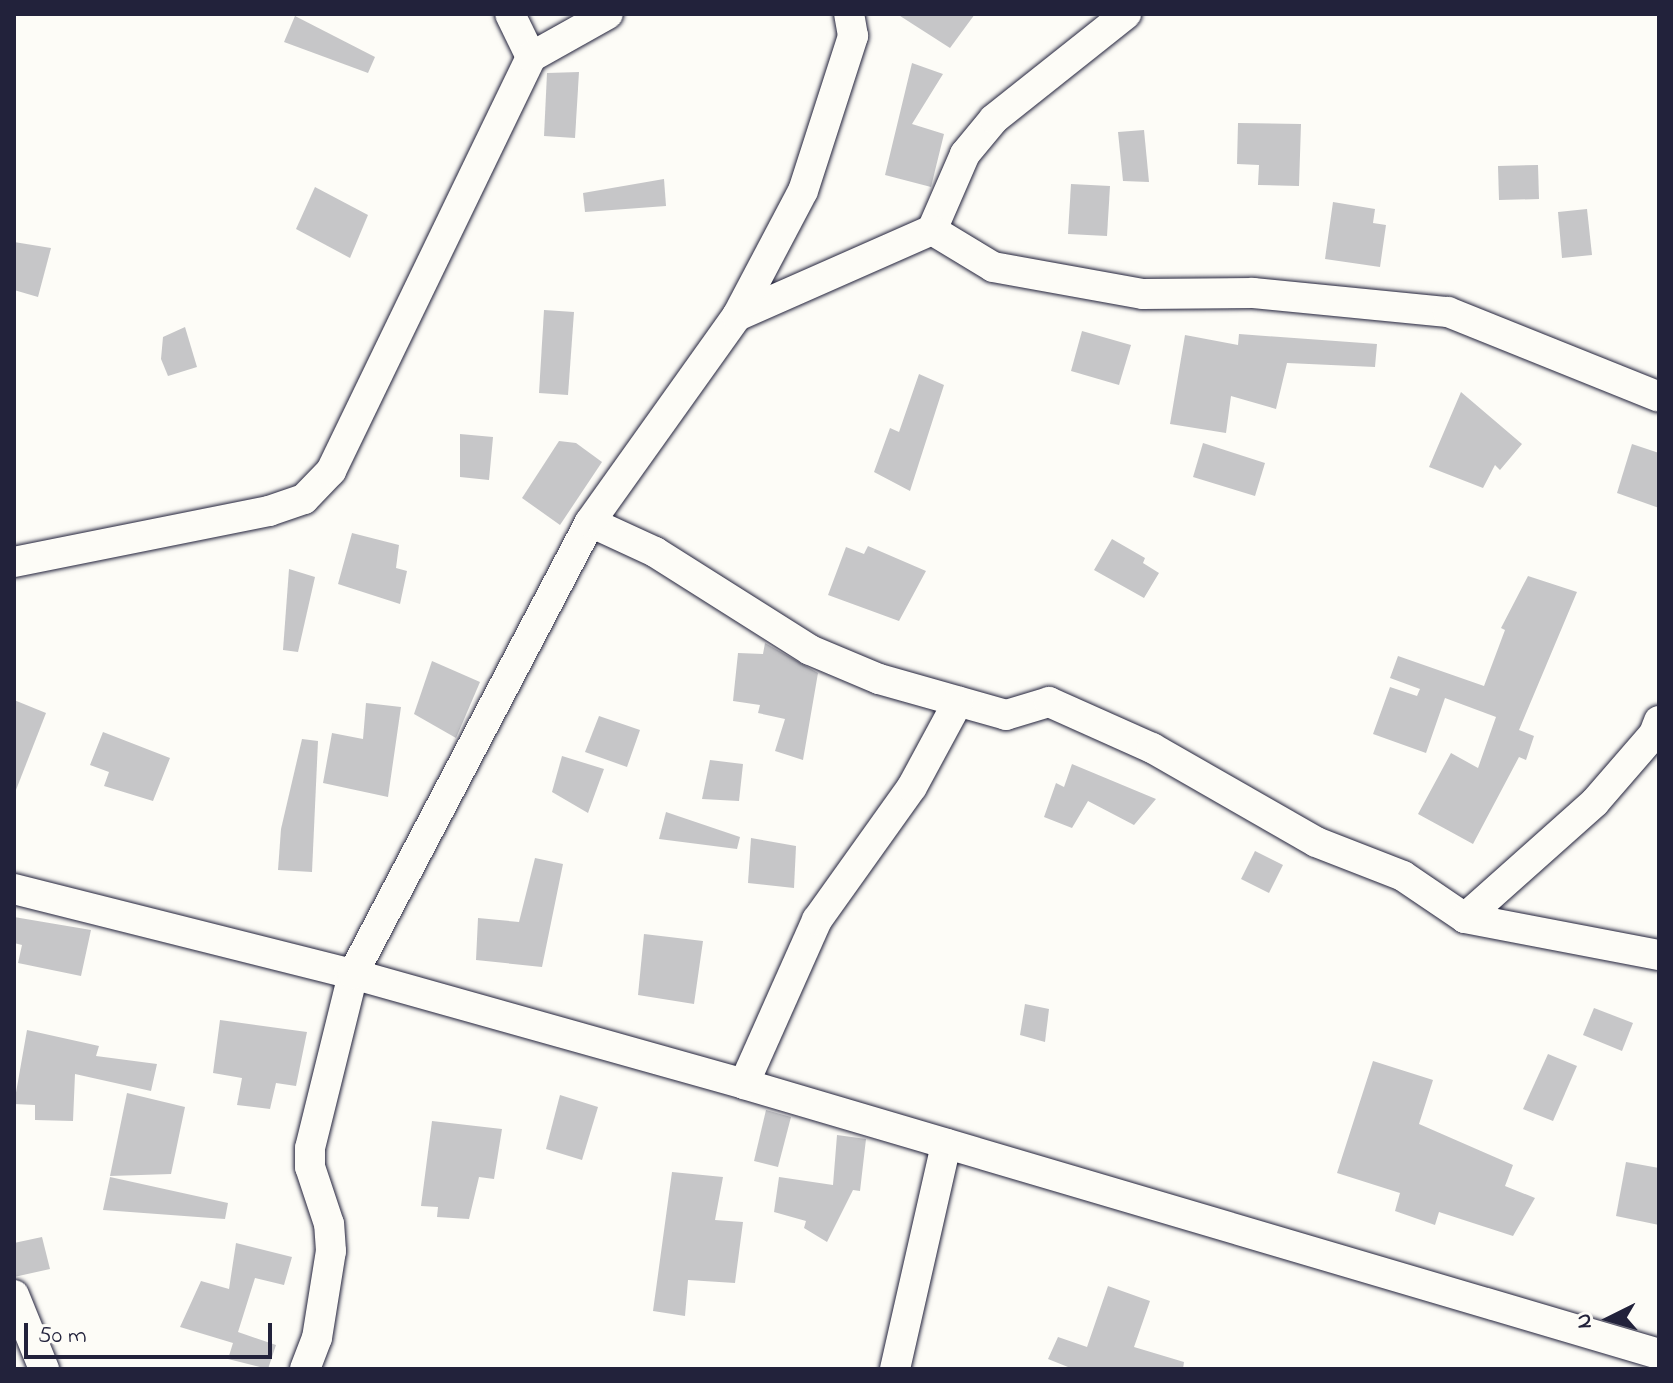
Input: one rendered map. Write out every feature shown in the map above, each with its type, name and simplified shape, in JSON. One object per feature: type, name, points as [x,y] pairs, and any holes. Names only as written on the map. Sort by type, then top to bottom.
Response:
[{"type":"street","points":[[510,14],[531,57]]},
{"type":"street","points":[[14,562],[269,511],[304,499],[331,471],[531,57],[608,14]]},
{"type":"street","points":[[305,1369],[317,1338],[331,1251],[329,1224],[310,1167],[310,1148],[353,974],[590,522],[737,316],[803,191],[853,36],[849,14]]},
{"type":"street","points":[[737,316],[932,230],[965,154],[994,119],[1126,14]]},
{"type":"street","points":[[932,230],[993,267],[1143,294],[1253,293],[1448,312],[1659,397]]},
{"type":"street","points":[[590,522],[655,552],[810,650],[879,679],[1006,715],[1049,702],[1152,748],[1316,842],[1403,876],[1465,918],[1659,955]]},
{"type":"street","points":[[744,1084],[817,920],[912,787],[958,702]]},
{"type":"street","points":[[1465,918],[1595,802],[1657,730]]},
{"type":"street","points":[[14,889],[353,974],[744,1084],[1650,1353]]},
{"type":"street","points":[[895,1369],[946,1144]]},
{"type":"street","points":[[14,1295],[44,1369]]},
{"type":"building","points":[[897,14],[975,14],[950,48]]},
{"type":"building","points":[[295,16],[375,57],[368,73],[284,42]]},
{"type":"building","points":[[912,63],[943,74],[912,124],[944,134],[931,187],[885,175]]},
{"type":"building","points":[[579,72],[575,138],[544,136],[547,73]]},
{"type":"building","points":[[1238,123],[1301,124],[1299,186],[1258,185],[1259,165],[1237,164]]},
{"type":"building","points":[[1144,130],[1149,182],[1123,181],[1118,132]]},
{"type":"building","points":[[1538,165],[1539,199],[1499,200],[1498,166]]},
{"type":"building","points":[[664,179],[666,206],[585,212],[583,193]]},
{"type":"building","points":[[1071,184],[1110,186],[1107,236],[1068,234]]},
{"type":"building","points":[[315,187],[368,215],[350,258],[296,229]]},
{"type":"building","points":[[1333,202],[1375,209],[1373,223],[1386,225],[1380,267],[1325,259]]},
{"type":"building","points":[[1587,209],[1592,255],[1562,258],[1558,212]]},
{"type":"building","points":[[14,242],[51,248],[38,297],[14,290]]},
{"type":"building","points":[[544,310],[574,312],[568,395],[539,393]]},
{"type":"building","points":[[185,327],[197,367],[168,376],[161,359],[163,337]]},
{"type":"building","points":[[1082,331],[1131,345],[1119,385],[1071,371]]},
{"type":"building","points":[[1239,334],[1377,344],[1375,367],[1287,363],[1276,409],[1231,396],[1226,433],[1170,424],[1185,335],[1238,345]]},
{"type":"building","points":[[919,374],[944,385],[910,491],[874,472],[890,428],[899,432]]},
{"type":"building","points":[[1461,392],[1522,444],[1500,470],[1495,465],[1483,488],[1429,467]]},
{"type":"building","points":[[460,434],[493,437],[489,480],[460,477]]},
{"type":"building","points":[[559,441],[576,443],[602,462],[560,525],[522,498]]},
{"type":"building","points":[[1203,443],[1265,463],[1255,496],[1193,477]]},
{"type":"building","points":[[1632,444],[1659,453],[1659,508],[1617,493]]},
{"type":"building","points":[[352,533],[399,545],[396,568],[407,571],[400,604],[338,584]]},
{"type":"building","points":[[1112,539],[1145,558],[1143,563],[1159,573],[1144,598],[1094,570]]},
{"type":"building","points":[[868,546],[926,571],[899,621],[828,595],[846,547],[864,554]]},
{"type":"building","points":[[289,569],[315,577],[298,652],[283,650]]},
{"type":"building","points":[[1528,576],[1577,592],[1519,730],[1534,736],[1526,760],[1519,757],[1473,844],[1418,814],[1451,753],[1478,768],[1496,717],[1445,698],[1426,753],[1373,734],[1390,687],[1417,696],[1420,689],[1390,678],[1398,656],[1484,686],[1505,630],[1501,628]]},
{"type":"building","points":[[765,643],[818,673],[803,760],[775,751],[785,719],[758,713],[760,705],[733,701],[738,653],[763,654]]},
{"type":"building","points":[[432,661],[480,682],[456,738],[414,714]]},
{"type":"building","points":[[14,700],[46,713],[16,790],[14,789]]},
{"type":"building","points":[[366,703],[401,707],[388,797],[323,783],[332,733],[363,739]]},
{"type":"building","points":[[599,716],[640,730],[627,767],[585,752]]},
{"type":"building","points":[[103,732],[170,758],[153,801],[104,786],[109,772],[90,765]]},
{"type":"building","points":[[302,739],[318,741],[312,872],[278,870],[281,829]]},
{"type":"building","points":[[562,756],[604,769],[588,813],[552,792]]},
{"type":"building","points":[[710,760],[743,764],[739,801],[702,799]]},
{"type":"building","points":[[1072,764],[1156,799],[1134,825],[1088,801],[1072,828],[1044,817],[1056,783],[1064,787]]},
{"type":"building","points":[[666,812],[740,837],[737,849],[659,839]]},
{"type":"building","points":[[751,838],[796,846],[794,888],[748,883]]},
{"type":"building","points":[[1255,851],[1283,865],[1269,893],[1241,879]]},
{"type":"building","points":[[535,858],[563,864],[542,967],[476,960],[478,918],[519,922]]},
{"type":"building","points":[[14,917],[91,930],[81,976],[18,963],[22,945],[14,943]]},
{"type":"building","points":[[644,934],[703,941],[694,1004],[638,995]]},
{"type":"building","points":[[1025,1004],[1049,1009],[1045,1042],[1020,1035]]},
{"type":"building","points":[[1594,1008],[1633,1023],[1622,1051],[1583,1035]]},
{"type":"building","points":[[220,1020],[307,1032],[296,1086],[276,1083],[270,1109],[237,1105],[242,1078],[213,1073]]},
{"type":"building","points":[[27,1030],[99,1046],[96,1056],[157,1064],[151,1091],[75,1074],[73,1121],[35,1120],[35,1105],[14,1104]]},
{"type":"building","points":[[1548,1054],[1577,1066],[1553,1121],[1523,1109]]},
{"type":"building","points":[[1373,1061],[1433,1080],[1419,1124],[1513,1165],[1505,1186],[1535,1198],[1513,1236],[1439,1212],[1435,1225],[1395,1211],[1400,1193],[1337,1173]]},
{"type":"building","points":[[127,1093],[185,1107],[171,1174],[110,1176]]},
{"type":"building","points":[[560,1095],[598,1107],[582,1160],[546,1149]]},
{"type":"building","points":[[766,1110],[791,1117],[778,1167],[754,1161]]},
{"type":"building","points":[[432,1121],[502,1129],[494,1179],[479,1177],[469,1219],[437,1217],[438,1207],[421,1206]]},
{"type":"building","points":[[837,1135],[866,1139],[860,1191],[853,1190],[827,1242],[804,1228],[806,1221],[774,1212],[779,1177],[833,1185]]},
{"type":"building","points":[[1626,1162],[1659,1168],[1659,1225],[1616,1216]]},
{"type":"building","points":[[672,1172],[723,1177],[715,1220],[743,1222],[735,1283],[688,1280],[685,1316],[653,1311]]},
{"type":"building","points":[[110,1177],[228,1203],[225,1219],[103,1210]]},
{"type":"building","points":[[42,1237],[50,1269],[14,1277],[14,1243]]},
{"type":"building","points":[[236,1243],[292,1257],[284,1285],[255,1278],[238,1332],[276,1345],[268,1369],[228,1359],[233,1343],[180,1327],[201,1281],[229,1289]]},
{"type":"building","points":[[1108,1286],[1150,1301],[1134,1347],[1184,1362],[1183,1369],[1073,1369],[1048,1359],[1058,1337],[1087,1347]]}]
